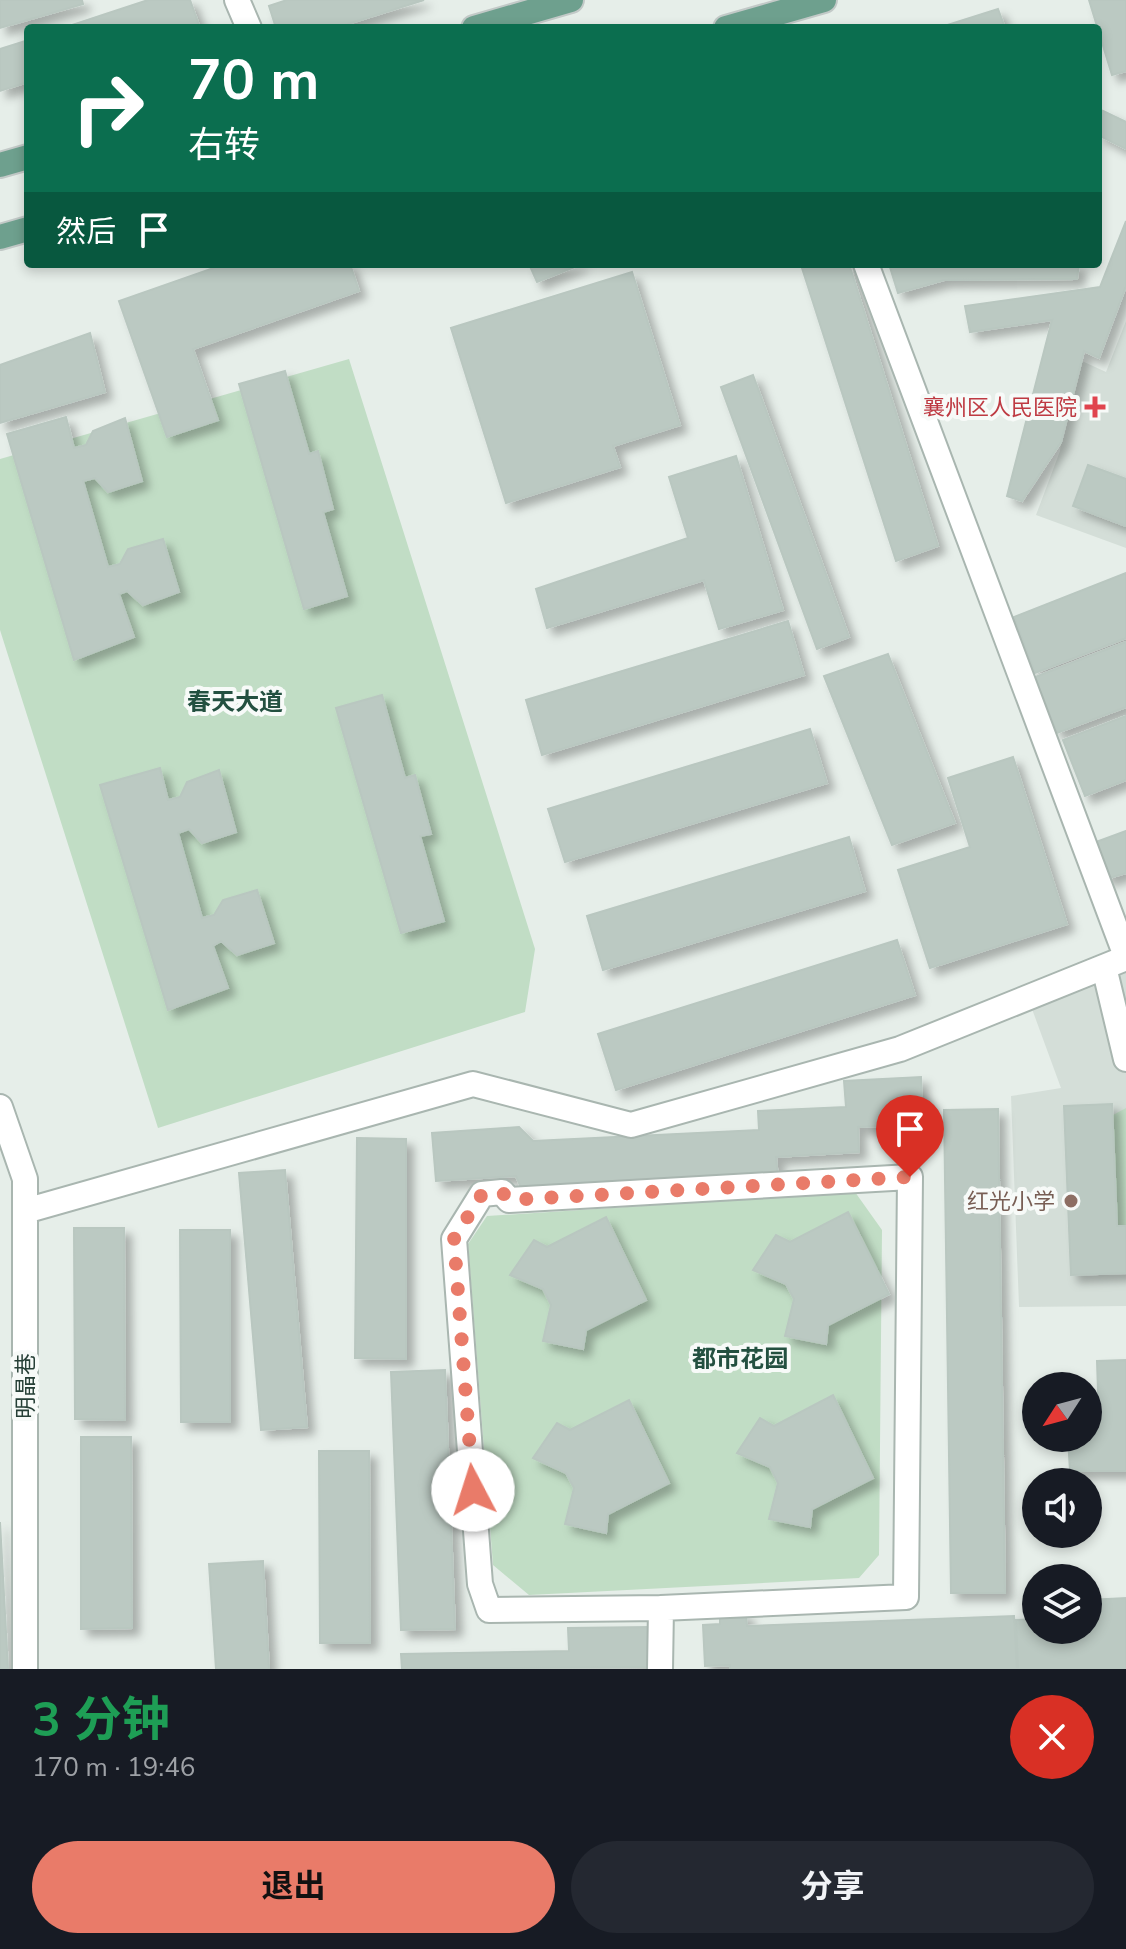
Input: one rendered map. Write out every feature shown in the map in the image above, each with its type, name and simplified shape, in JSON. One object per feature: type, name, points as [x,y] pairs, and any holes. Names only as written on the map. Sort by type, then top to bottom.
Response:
[{"type":"main road","points":[[488,24],[571,0]]},
{"type":"main road","points":[[754,24],[775,21],[824,0]]},
{"type":"main road","points":[[0,165],[24,158]]},
{"type":"main road","points":[[0,237],[24,230]]},
{"type":"street","points":[[237,0],[247,24]]},
{"type":"street","points":[[867,268],[1119,961],[1126,1059]]},
{"type":"street","points":[[25,1211],[473,1084],[631,1125],[900,1049],[1119,961]]},
{"type":"street","name":"明晶巷","points":[[0,1107],[25,1179],[25,1669]]},
{"type":"street","points":[[910,1177],[906,1597],[661,1608],[489,1610],[480,1584],[454,1239],[482,1194],[502,1192],[509,1200],[910,1177]]},
{"type":"street","points":[[660,1669],[661,1608]]},
{"type":"shaded area","name":"襄州区人民医院","points":[[1126,321],[1126,548],[1036,515],[1060,451],[1071,356],[1106,372]]},
{"type":"shaded area","name":"红光小学","points":[[1126,969],[1126,1306],[1019,1307],[1011,1096],[1061,1088],[1032,1009]]},
{"type":"green space","points":[[349,359],[535,949],[525,1012],[158,1128],[0,630],[0,459]]},
{"type":"green space","points":[[1126,1108],[1126,1226],[1117,1226],[1113,1115]]},
{"type":"green space","points":[[855,1192],[882,1230],[879,1555],[859,1578],[529,1595],[493,1565],[468,1244],[487,1216]]},
{"type":"building","points":[[0,0],[82,0],[83,4],[0,28]]},
{"type":"building","points":[[148,0],[190,0],[199,24],[75,24]]},
{"type":"building","points":[[287,0],[424,0],[348,24],[275,24],[269,6]]},
{"type":"building","points":[[1089,0],[1126,0],[1126,71],[1112,75],[1102,42],[1102,24],[1096,24]]},
{"type":"building","points":[[998,9],[1004,24],[951,24]]},
{"type":"building","points":[[24,41],[24,83],[0,91],[0,49]]},
{"type":"building","points":[[1103,111],[1126,122],[1126,149],[1102,137]]},
{"type":"building","points":[[1126,221],[1126,286],[1099,358],[1084,351],[1061,442],[1022,501],[1007,496],[1052,320],[970,332],[965,306],[1100,287]]},
{"type":"building","points":[[214,268],[351,268],[359,291],[193,349],[218,420],[167,437],[119,301]]},
{"type":"building","points":[[531,268],[572,268],[537,282]]},
{"type":"building","points":[[802,268],[850,268],[938,546],[896,561]]},
{"type":"building","points":[[890,268],[1078,268],[1077,279],[944,280],[898,293]]},
{"type":"building","points":[[632,272],[680,425],[613,446],[620,467],[506,503],[451,328]]},
{"type":"building","points":[[90,333],[105,392],[0,423],[0,365]]},
{"type":"building","points":[[285,371],[309,454],[318,451],[333,509],[323,512],[347,596],[304,609],[239,384]]},
{"type":"building","points":[[753,375],[849,637],[817,649],[721,387]]},
{"type":"building","points":[[66,417],[74,448],[86,445],[93,431],[125,418],[142,481],[108,492],[95,478],[83,481],[108,567],[120,564],[128,549],[163,539],[179,592],[143,605],[127,591],[119,594],[134,637],[74,660],[7,434]]},
{"type":"building","points":[[736,456],[783,610],[719,629],[704,580],[547,628],[536,589],[688,538],[669,477]]},
{"type":"building","points":[[1088,465],[1126,479],[1126,526],[1073,506]]},
{"type":"building","points":[[1126,573],[1126,638],[1035,673],[1014,617]]},
{"type":"building","points":[[788,621],[804,675],[542,755],[526,700]]},
{"type":"building","points":[[1126,642],[1126,707],[1057,733],[1035,677]]},
{"type":"building","points":[[888,654],[955,823],[892,845],[824,676]]},
{"type":"building","points":[[382,695],[405,778],[415,775],[431,834],[420,836],[444,921],[401,933],[336,708]]},
{"type":"building","points":[[1126,716],[1126,780],[1085,796],[1063,740]]},
{"type":"building","points":[[810,729],[827,783],[565,862],[548,809]]},
{"type":"building","points":[[1013,757],[1067,924],[930,968],[898,870],[970,847],[948,778]]},
{"type":"building","points":[[160,768],[168,800],[180,797],[187,782],[219,770],[236,832],[202,843],[189,829],[178,833],[202,918],[214,915],[223,900],[257,890],[274,943],[237,955],[221,941],[213,946],[228,988],[168,1010],[100,785]]},
{"type":"building","points":[[1126,831],[1126,873],[1106,879],[1093,843]]},
{"type":"building","points":[[849,837],[865,891],[603,970],[587,916]]},
{"type":"building","points":[[897,940],[915,995],[616,1090],[598,1034]]},
{"type":"building","points":[[921,1077],[923,1124],[858,1127],[859,1152],[776,1157],[778,1178],[522,1190],[516,1176],[436,1181],[432,1133],[519,1127],[533,1141],[759,1130],[758,1111],[846,1107],[844,1081]]},
{"type":"building","points":[[1112,1104],[1117,1226],[1126,1226],[1126,1273],[1071,1275],[1064,1106]]},
{"type":"building","points":[[998,1109],[1005,1593],[951,1593],[944,1110]]},
{"type":"building","points":[[357,1138],[406,1139],[406,1359],[355,1358]]},
{"type":"building","points":[[285,1170],[307,1427],[261,1430],[239,1173]]},
{"type":"building","points":[[848,1212],[889,1294],[828,1325],[826,1344],[785,1336],[794,1299],[786,1284],[753,1270],[776,1235],[790,1242]]},
{"type":"building","points":[[606,1217],[646,1300],[586,1330],[583,1349],[543,1341],[551,1305],[543,1289],[510,1275],[534,1240],[547,1247]]},
{"type":"building","points":[[74,1228],[124,1228],[125,1420],[75,1419]]},
{"type":"building","points":[[180,1230],[230,1230],[230,1422],[181,1422]]},
{"type":"building","points":[[1126,1360],[1126,1471],[1070,1468],[1069,1452],[1102,1452],[1102,1372],[1097,1372],[1097,1361]]},
{"type":"building","points":[[445,1370],[455,1629],[401,1630],[391,1372]]},
{"type":"building","points":[[833,1395],[873,1478],[812,1509],[810,1527],[769,1519],[778,1483],[770,1467],[737,1453],[760,1418],[774,1426]]},
{"type":"building","points":[[629,1400],[669,1483],[608,1514],[606,1533],[565,1524],[574,1488],[566,1473],[533,1458],[557,1423],[570,1430]]},
{"type":"building","points":[[81,1437],[131,1437],[132,1628],[81,1629]]},
{"type":"building","points":[[319,1451],[369,1451],[370,1643],[320,1643]]},
{"type":"building","points":[[0,1522],[8,1669],[0,1669]]},
{"type":"building","points":[[263,1561],[269,1669],[216,1669],[209,1564]]},
{"type":"building","points":[[1126,1598],[1126,1669],[1018,1669],[1016,1620],[1022,1620],[1022,1644],[1102,1644],[1102,1599]]},
{"type":"building","points":[[746,1613],[747,1626],[1014,1616],[1017,1669],[730,1669],[730,1665],[705,1666],[703,1625],[720,1624],[720,1615]]},
{"type":"building","points":[[650,1627],[651,1667],[402,1669],[401,1654],[569,1651],[568,1628]]},
{"type":"place","name":"襄州区人民医院","points":[[1095,407]]},
{"type":"place","name":"红光小学","points":[[1071,1201]]},
{"type":"district","name":"春天大道","points":[[235,702]]},
{"type":"district","name":"都市花园","points":[[740,1359]]},
{"type":"route","points":[[473,1490],[454,1239],[482,1194],[502,1192],[509,1200],[910,1177]]}]
